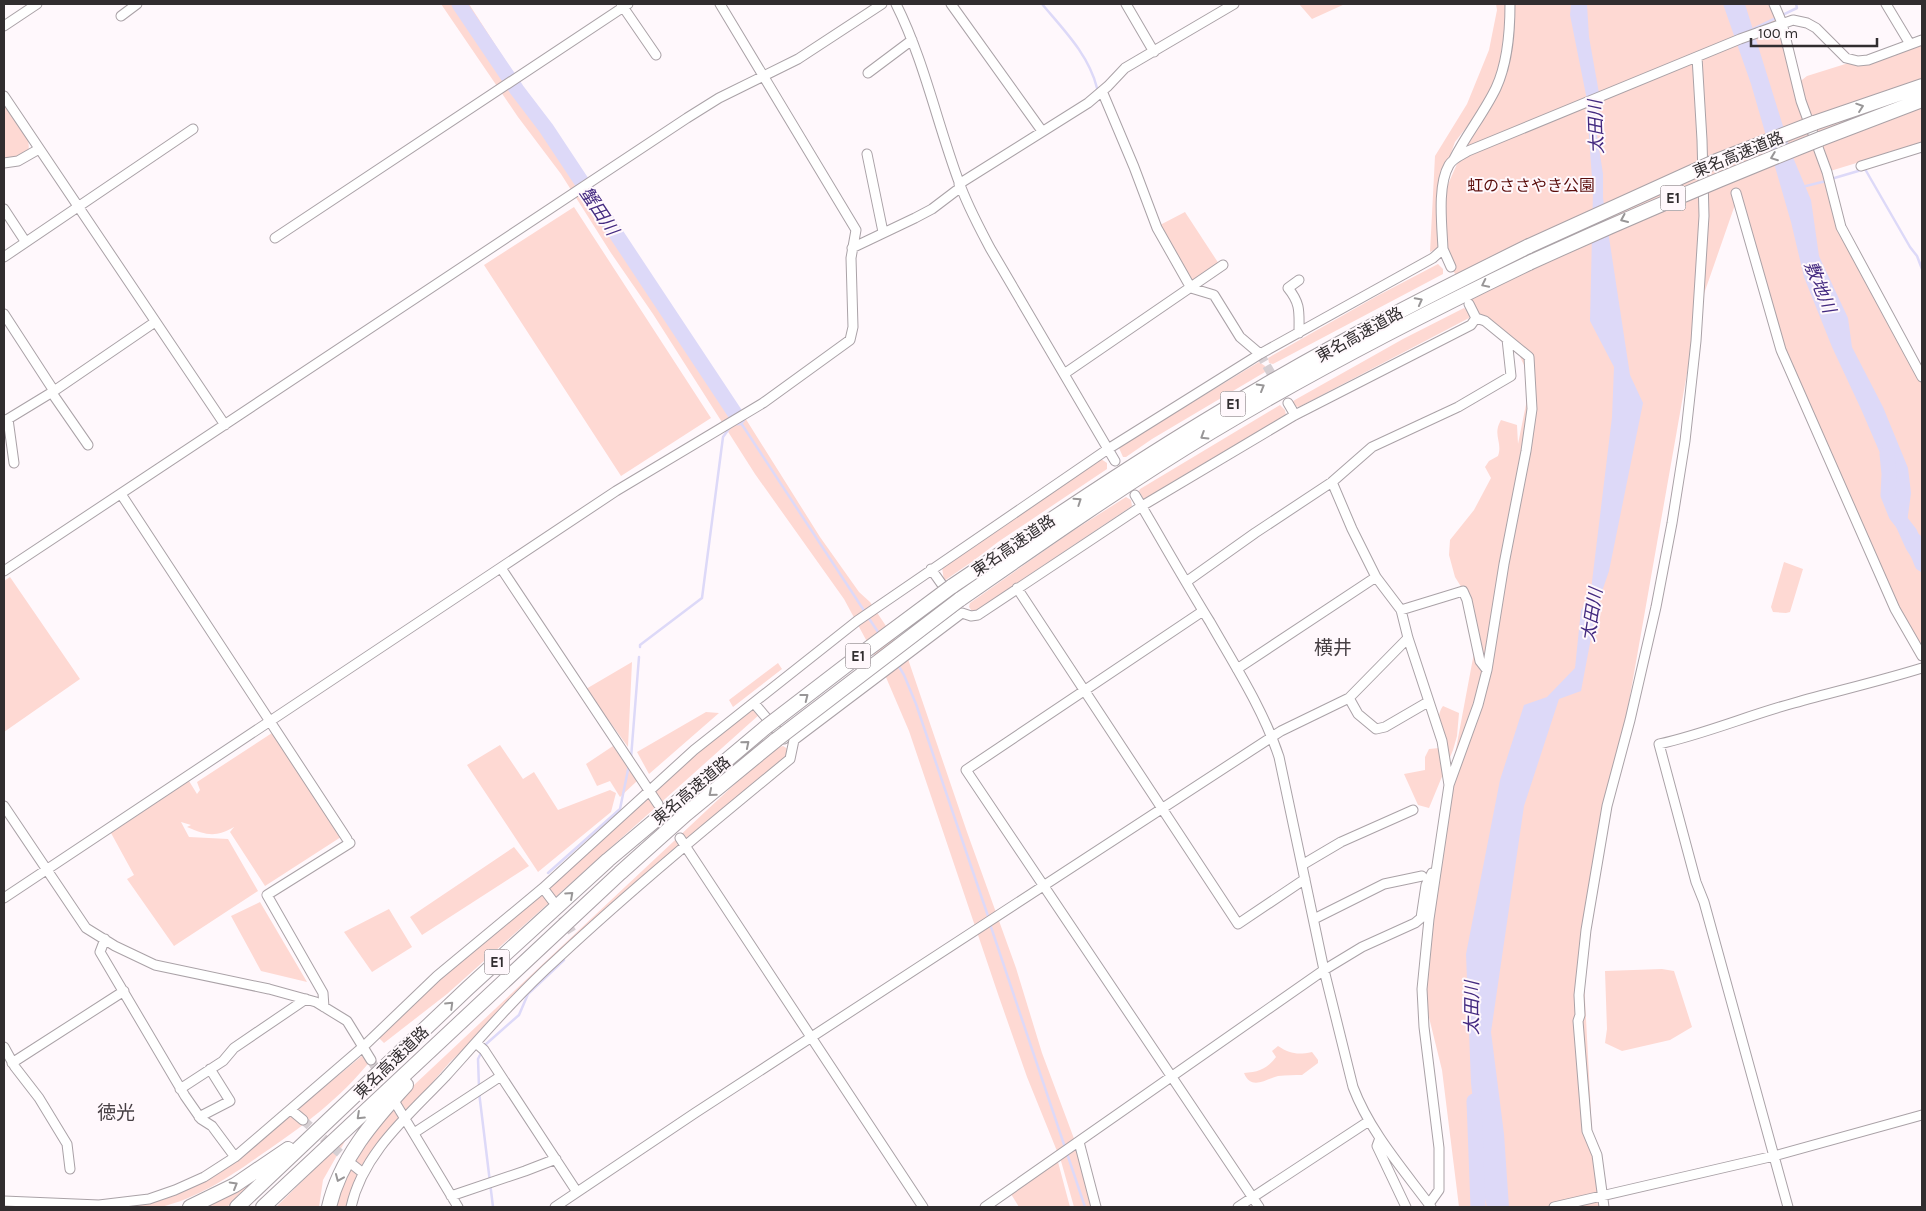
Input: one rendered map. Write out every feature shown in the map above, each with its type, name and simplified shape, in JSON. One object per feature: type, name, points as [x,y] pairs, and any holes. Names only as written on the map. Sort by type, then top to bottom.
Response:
[{"type":"highway","name":"東名高速道路","points":[[237,1207],[461,995],[608,860],[766,727],[951,587],[1100,487],[1259,388],[1428,296],[1529,246],[1714,162],[1814,123],[1922,86]]},
{"type":"highway","name":"東名高速道路","points":[[263,1207],[686,814],[776,740],[1106,498],[1212,432],[1436,308],[1622,220],[1711,182],[1922,100]]},
{"type":"highway","points":[[330,1207],[336,1184],[353,1150],[382,1111],[462,1025],[530,957]]},
{"type":"highway","points":[[190,1207],[235,1185],[332,1117]]},
{"type":"street","points":[[4,26],[37,4]]},
{"type":"street","points":[[121,16],[137,4]]},
{"type":"street","points":[[4,571],[695,113],[798,58],[882,4]]},
{"type":"street","points":[[896,4],[912,40],[960,185],[990,248],[1115,461]]},
{"type":"street","points":[[951,4],[1042,131]]},
{"type":"street","points":[[1126,4],[1154,52]]},
{"type":"street","points":[[852,248],[932,209],[960,185],[1088,103],[1125,68],[1234,4]]},
{"type":"street","points":[[1451,267],[1443,249],[1442,198],[1449,165],[1495,88],[1504,64],[1509,37],[1510,4]]},
{"type":"street","points":[[1774,4],[1782,23],[1801,101],[1827,172],[1841,227],[1922,376]]},
{"type":"street","points":[[1886,4],[1910,44]]},
{"type":"street","points":[[275,238],[625,5],[656,55]]},
{"type":"street","points":[[4,898],[616,491],[764,403],[850,340],[853,327],[851,258],[856,230],[763,76],[724,5]]},
{"type":"street","points":[[1454,159],[1468,151],[1697,57],[1793,20],[1807,23],[1816,28],[1846,58],[1858,61],[1868,60],[1922,40]]},
{"type":"street","points":[[868,73],[912,40]]},
{"type":"street","points":[[1604,1207],[1597,1155],[1587,1131],[1578,1021],[1580,1015],[1579,994],[1586,930],[1607,806],[1630,720],[1656,607],[1685,441],[1696,341],[1704,216],[1697,57]]},
{"type":"street","points":[[1102,91],[1157,228],[1191,288],[1214,295],[1240,337],[1260,354]]},
{"type":"street","points":[[4,96],[225,425]]},
{"type":"street","points":[[4,257],[25,241],[192,130]]},
{"type":"street","points":[[1861,166],[1922,147]]},
{"type":"street","points":[[4,163],[18,161],[39,149]]},
{"type":"street","points":[[867,154],[883,232]]},
{"type":"street","points":[[1736,193],[1781,350],[1895,609],[1922,656]]},
{"type":"street","points":[[4,209],[25,241]]},
{"type":"street","points":[[4,1201],[99,1205],[149,1199],[204,1177],[235,1157],[364,1046],[437,976],[543,888],[694,750],[857,621],[1108,449],[1260,354],[1433,258],[1443,249]]},
{"type":"street","points":[[1064,374],[1224,265]]},
{"type":"street","points":[[1299,280],[1288,288],[1297,299],[1299,333]]},
{"type":"street","points":[[1135,495],[1260,710],[1272,737],[1279,757],[1324,970],[1353,1087],[1369,1121],[1380,1138],[1430,1206],[1439,1190],[1439,1148],[1424,1028],[1422,989],[1437,861],[1449,785],[1478,705],[1487,670],[1532,408],[1530,358],[1485,321],[1476,318],[1469,304]]},
{"type":"street","points":[[4,314],[6,324],[88,445]]},
{"type":"street","points":[[932,569],[961,606],[971,616],[978,616],[1016,588],[1142,506],[1295,415],[1471,325],[1476,318]]},
{"type":"street","points":[[14,463],[6,420],[53,392],[155,322]]},
{"type":"street","points":[[1186,582],[1332,482],[1372,447],[1458,406],[1511,376],[1507,339]]},
{"type":"street","points":[[1288,403],[1295,415]]},
{"type":"street","points":[[1332,482],[1352,529],[1376,577],[1401,610],[1408,638],[1442,742],[1449,785]]},
{"type":"street","points":[[121,494],[349,841],[267,895],[323,993],[324,1007]]},
{"type":"street","points":[[501,568],[658,804]]},
{"type":"street","points":[[1237,670],[1376,577]]},
{"type":"street","points":[[1016,588],[1238,924],[1306,879]]},
{"type":"street","points":[[1401,610],[1463,591],[1467,600],[1480,661],[1487,670]]},
{"type":"street","points":[[352,1207],[363,1173],[393,1131],[556,960],[683,842],[790,759],[794,740],[900,658],[961,606]]},
{"type":"street","points":[[1203,611],[966,770],[1259,1207]]},
{"type":"street","points":[[555,1207],[695,1113],[813,1038],[1281,731],[1349,698],[1408,638]]},
{"type":"street","points":[[1788,1207],[1659,744],[1688,738],[1792,703],[1922,668]]},
{"type":"street","points":[[1349,698],[1358,714],[1376,729],[1384,727],[1428,702]]},
{"type":"street","points":[[754,703],[792,748]]},
{"type":"street","points":[[4,806],[86,928],[115,946],[155,965],[269,989],[306,999],[324,1007],[347,1021],[371,1060]]},
{"type":"street","points":[[1302,864],[1341,842],[1413,810]]},
{"type":"street","points":[[683,842],[923,1207]]},
{"type":"street","points":[[985,1207],[1324,970],[1362,947],[1415,923],[1421,918],[1426,885],[1437,861]]},
{"type":"street","points":[[1314,919],[1384,884],[1422,876]]},
{"type":"street","points":[[543,888],[552,900]]},
{"type":"street","points":[[572,932],[579,939]]},
{"type":"street","points":[[106,939],[100,952],[180,1089],[199,1117],[212,1126],[235,1157]]},
{"type":"street","points":[[12,1063],[124,992]]},
{"type":"street","points":[[180,1089],[223,1061],[234,1048],[306,999]]},
{"type":"street","points":[[476,1043],[484,1050],[578,1192]]},
{"type":"street","points":[[4,1047],[12,1063],[39,1098],[67,1144],[70,1168]]},
{"type":"street","points":[[199,1117],[230,1101],[210,1069]]},
{"type":"street","points":[[414,1133],[501,1076]]},
{"type":"street","points":[[396,1104],[458,1207]]},
{"type":"street","points":[[291,1110],[303,1120]]},
{"type":"street","points":[[1554,1207],[1591,1200],[1774,1156],[1922,1115]]},
{"type":"street","points":[[1238,1207],[1369,1121]]},
{"type":"street","points":[[1380,1138],[1377,1146],[1406,1207]]},
{"type":"street","points":[[1079,1142],[1096,1207]]},
{"type":"street","points":[[451,1196],[556,1159]]},
{"type":"street","points":[[353,1164],[363,1173]]},
{"type":"green space","points":[[441,4],[469,4],[527,94],[737,405],[820,537],[859,592],[870,602],[908,659],[1016,968],[1042,1053],[1076,1144],[1092,1207],[1074,1207],[1061,1161],[1027,1077],[909,731],[885,675],[844,599],[755,474],[561,174],[518,117]]},
{"type":"green space","points":[[1299,4],[1345,4],[1312,19]]},
{"type":"green space","name":"虹のささやき公園","points":[[1496,4],[1508,4],[1499,68],[1507,48],[1515,4],[1775,4],[1798,83],[1807,76],[1922,40],[1922,143],[1827,172],[1804,106],[1832,209],[1884,306],[1922,384],[1922,658],[1898,614],[1770,315],[1737,199],[1698,311],[1583,962],[1593,1151],[1606,1207],[1459,1207],[1442,1070],[1422,989],[1444,813],[1476,642],[1477,618],[1474,633],[1470,601],[1455,577],[1449,555],[1450,540],[1474,510],[1491,478],[1485,467],[1489,461],[1498,456],[1497,430],[1501,420],[1517,425],[1518,444],[1531,380],[1515,346],[1476,318],[1445,253],[1442,198],[1482,107],[1455,142],[1438,189],[1437,222],[1443,246],[1430,252],[1435,156],[1467,104],[1489,50],[1497,10]]},
{"type":"green space","points":[[4,105],[24,127],[28,139],[28,156],[4,161]]},
{"type":"green space","points":[[574,207],[711,418],[621,476],[484,265]]},
{"type":"green space","points":[[1185,212],[1219,264],[1191,281],[1160,225]]},
{"type":"green space","points":[[1438,264],[1443,269],[1443,274],[1273,364],[1269,363],[1268,358],[1377,296]]},
{"type":"green space","points":[[1464,308],[1469,312],[1469,318],[1299,407],[1294,406],[1293,401],[1403,339]]},
{"type":"green space","points":[[1259,362],[1265,366],[1265,372],[1152,439],[1126,457],[1123,457],[1120,446]]},
{"type":"green space","points":[[1280,405],[1285,410],[1286,415],[1172,482],[1147,501],[1144,500],[1139,491],[1140,489]]},
{"type":"green space","points":[[1101,459],[1107,463],[1107,469],[998,542],[944,581],[942,567]]},
{"type":"green space","points":[[1126,497],[1131,500],[1132,506],[1023,579],[979,613],[972,611],[969,607],[970,603],[1068,534]]},
{"type":"green space","points":[[1784,562],[1803,569],[1790,612],[1773,612],[1771,607]]},
{"type":"green space","points":[[10,577],[80,679],[4,732],[4,581]]},
{"type":"green space","points":[[632,662],[628,747],[586,689]]},
{"type":"green space","points":[[778,663],[782,669],[733,707],[729,700]]},
{"type":"green space","points":[[754,703],[760,714],[447,994],[384,1043],[378,1037],[451,968]]},
{"type":"green space","points":[[1443,706],[1459,713],[1457,736],[1429,808],[1418,805],[1404,774],[1425,770],[1425,757],[1429,749],[1439,748],[1438,720]]},
{"type":"green space","points":[[706,712],[719,713],[649,774],[637,752]]},
{"type":"green space","points":[[272,733],[341,837],[265,886],[230,832],[234,827],[221,833],[210,834],[187,827],[191,825],[181,822],[189,837],[228,839],[258,891],[174,946],[127,879],[134,875],[111,833],[189,781],[197,794],[200,790],[197,782]]},
{"type":"green space","points":[[500,745],[523,779],[534,772],[558,810],[610,790],[616,793],[611,812],[538,872],[467,765]]},
{"type":"green space","points":[[613,746],[637,781],[620,797],[610,781],[597,786],[586,764]]},
{"type":"green space","points":[[783,746],[788,749],[790,759],[589,930],[450,1062],[406,1113],[397,1101],[771,750]]},
{"type":"green space","points":[[514,847],[529,866],[422,935],[410,917]]},
{"type":"green space","points":[[260,902],[307,982],[261,971],[231,916]]},
{"type":"green space","points":[[389,909],[412,947],[372,972],[344,932]]},
{"type":"green space","points":[[1662,969],[1674,971],[1692,1027],[1670,1040],[1622,1051],[1605,1043],[1607,1029],[1605,971]]},
{"type":"green space","points":[[1278,1046],[1294,1053],[1312,1052],[1318,1063],[1302,1075],[1278,1076],[1255,1083],[1247,1078],[1244,1073],[1262,1069],[1273,1061],[1276,1057],[1272,1051]]},
{"type":"green space","points":[[363,1055],[371,1060],[334,1099],[292,1133],[226,1178],[188,1198],[161,1207],[119,1207],[163,1200],[226,1168]]},
{"type":"green space","points":[[392,1100],[406,1118],[381,1139],[357,1174],[352,1207],[329,1207],[344,1169]]},
{"type":"green space","points":[[348,1136],[323,1180],[319,1207],[276,1207]]},
{"type":"green space","points":[[1058,1162],[1070,1207],[1019,1207],[1011,1194]]},
{"type":"green space","points":[[254,1183],[227,1207],[202,1207]]},
{"type":"water","points":[[1571,4],[1587,4],[1589,37],[1599,93],[1597,135],[1603,174],[1603,198],[1630,375],[1643,403],[1609,571],[1597,606],[1581,691],[1559,699],[1524,806],[1491,1032],[1504,1134],[1509,1207],[1487,1207],[1483,1190],[1471,1083],[1466,954],[1500,780],[1524,705],[1547,697],[1575,668],[1581,610],[1590,598],[1612,417],[1614,367],[1590,321],[1593,192],[1586,95],[1570,15]]},
{"type":"water","points":[[1723,4],[1745,4],[1792,155],[1811,200],[1819,256],[1848,318],[1852,347],[1883,407],[1908,468],[1911,493],[1907,523],[1922,537],[1922,574],[1906,549],[1893,520],[1896,515],[1888,495],[1889,474],[1832,347],[1804,277],[1791,222],[1751,84]]},
{"type":"waterway","name":"蟹田川","points":[[459,4],[517,90],[546,128],[738,418]]},
{"type":"waterway","points":[[1042,4],[1082,54],[1097,88]]},
{"type":"waterway","points":[[1751,30],[1797,8],[1796,4]]},
{"type":"waterway","points":[[1831,179],[1865,169],[1917,256],[1922,269]]},
{"type":"waterway","points":[[1802,187],[1826,181]]},
{"type":"waterway","points":[[739,420],[865,612]]},
{"type":"waterway","points":[[640,647],[640,645],[702,598],[723,437],[731,426]]},
{"type":"waterway","name":"敷地川","points":[[1887,454],[1889,474],[1888,495],[1896,515],[1910,533],[1922,564]]},
{"type":"waterway","points":[[868,617],[880,635]]},
{"type":"waterway","points":[[631,758],[639,657]]},
{"type":"waterway","points":[[897,663],[916,704],[989,919]]},
{"type":"waterway","points":[[548,873],[620,809],[629,765]]},
{"type":"waterway","points":[[990,924],[1085,1207]]},
{"type":"waterway","points":[[479,1087],[478,1059],[485,1045],[519,1015],[528,994],[564,960]]},
{"type":"waterway","points":[[479,1092],[493,1207]]},
{"type":"waterway","name":"太田川","points":[[1474,1101],[1478,1207]]},
{"type":"tunnel","points":[[1260,354],[1288,403]]},
{"type":"tunnel","points":[[555,905],[572,932]]},
{"type":"tunnel","points":[[371,1060],[390,1093]]},
{"type":"tunnel","points":[[303,1120],[351,1163]]},
{"type":"district","name":"横井","points":[[1333,647]]},
{"type":"district","name":"徳光","points":[[116,1112]]}]
